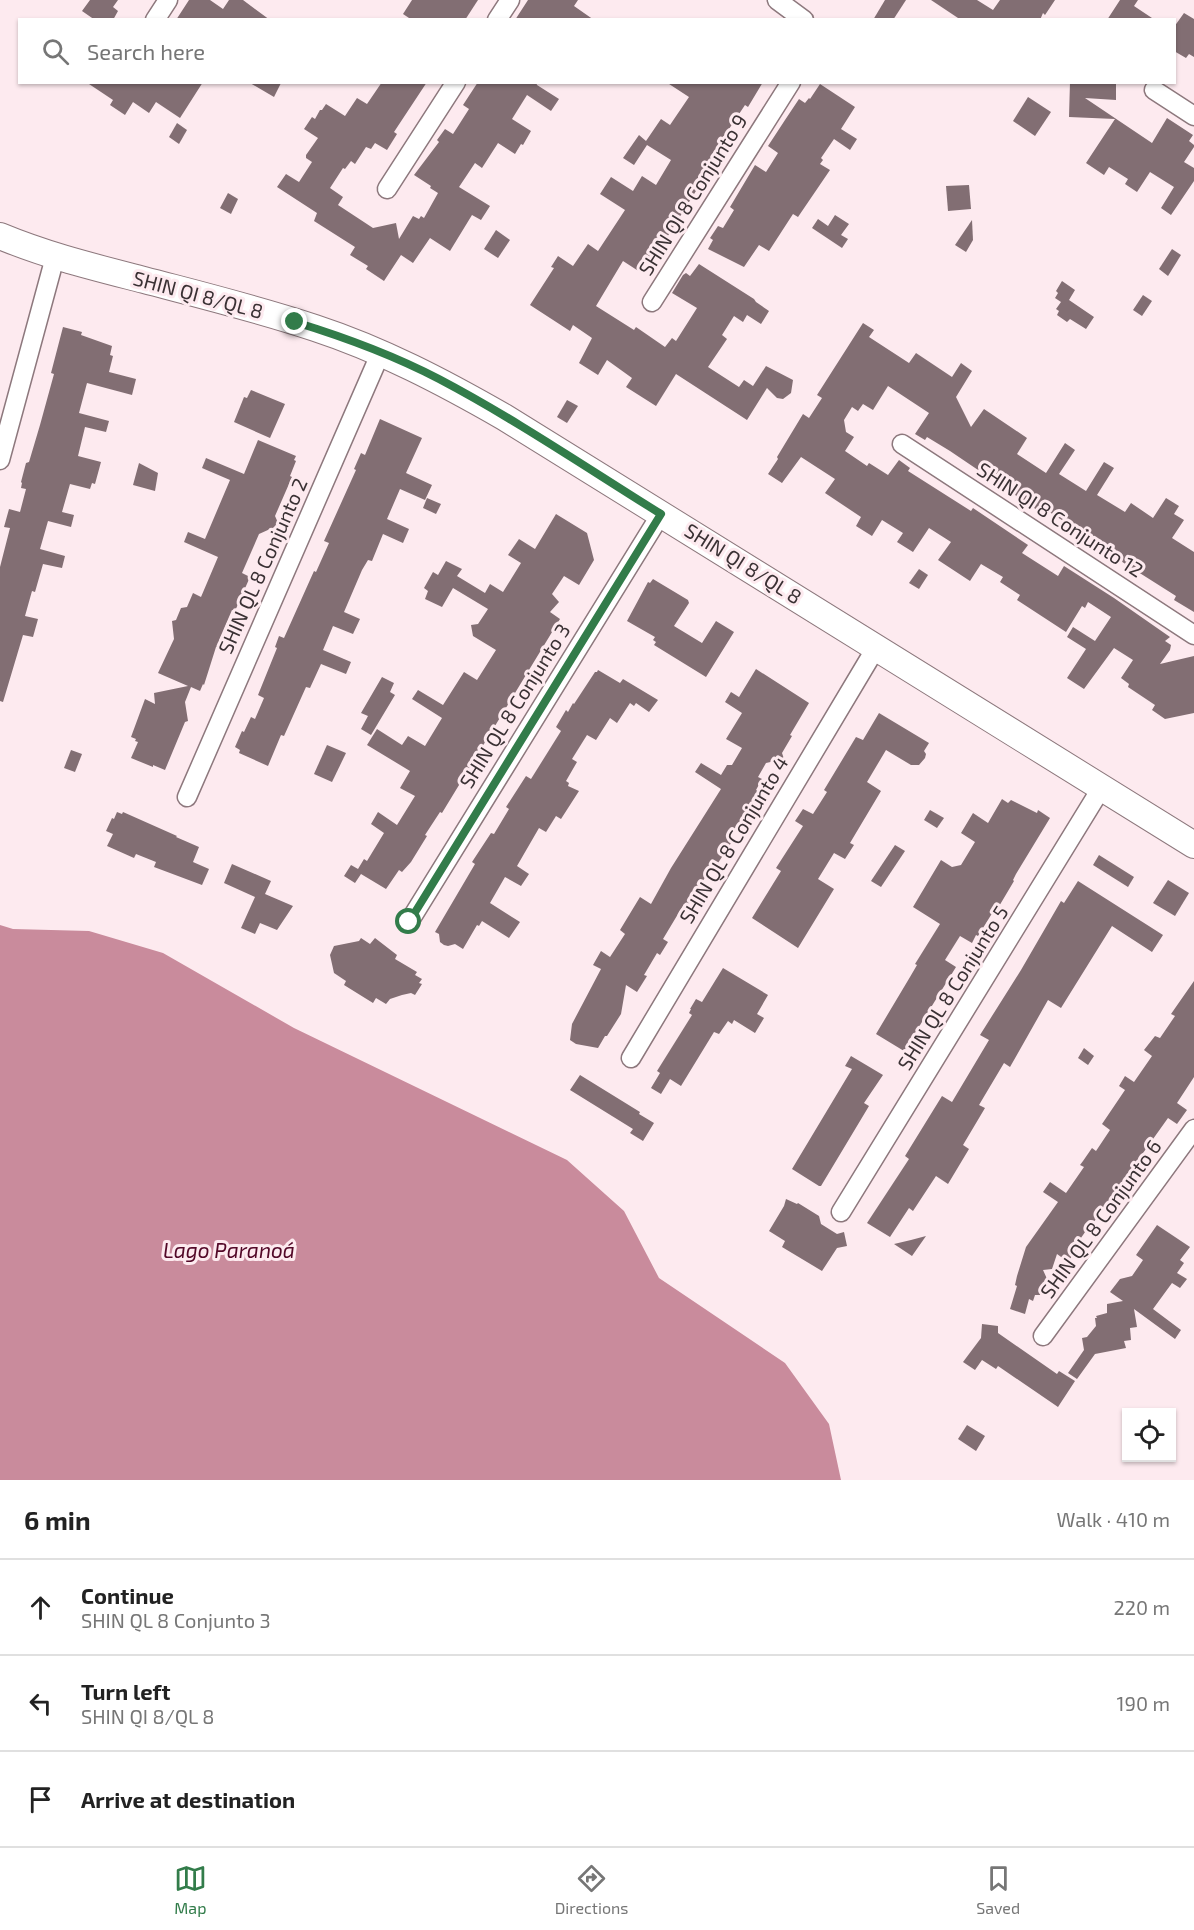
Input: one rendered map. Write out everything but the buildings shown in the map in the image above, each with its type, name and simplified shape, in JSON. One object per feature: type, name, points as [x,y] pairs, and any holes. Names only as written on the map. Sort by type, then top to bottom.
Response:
[{"type":"street","points":[[156,18],[168,0]]},
{"type":"street","points":[[498,18],[510,0]]},
{"type":"street","points":[[777,0],[802,18]]},
{"type":"street","points":[[387,189],[455,84]]},
{"type":"street","name":"SHIN QI 8 Conjunto 9","points":[[652,302],[790,84]]},
{"type":"street","points":[[1154,90],[1194,116]]},
{"type":"street","name":"SHIN QI 8/QL 8","points":[[0,236],[55,257],[316,328],[381,352],[439,379],[877,646],[1194,845]]},
{"type":"street","points":[[0,460],[55,257]]},
{"type":"street","name":"SHIN QL 8 Conjunto 2","points":[[187,797],[381,352]]},
{"type":"street","name":"SHIN QI 8 Conjunto 12","points":[[902,444],[1194,635]]},
{"type":"street","name":"SHIN QL 8 Conjunto 3","points":[[409,922],[661,514]]},
{"type":"street","name":"SHIN QL 8 Conjunto 4","points":[[631,1058],[877,646]]},
{"type":"street","name":"SHIN QL 8 Conjunto 5","points":[[841,1212],[1102,787]]},
{"type":"street","name":"SHIN QL 8 Conjunto 6","points":[[1043,1336],[1194,1129]]},
{"type":"water","name":"Lago Paranoá","points":[[0,925],[13,929],[89,931],[163,953],[294,1028],[567,1160],[624,1211],[659,1278],[785,1363],[829,1424],[841,1480],[0,1480]]},
{"type":"route","points":[[295,322],[381,352],[439,379],[661,514],[409,922]]}]
